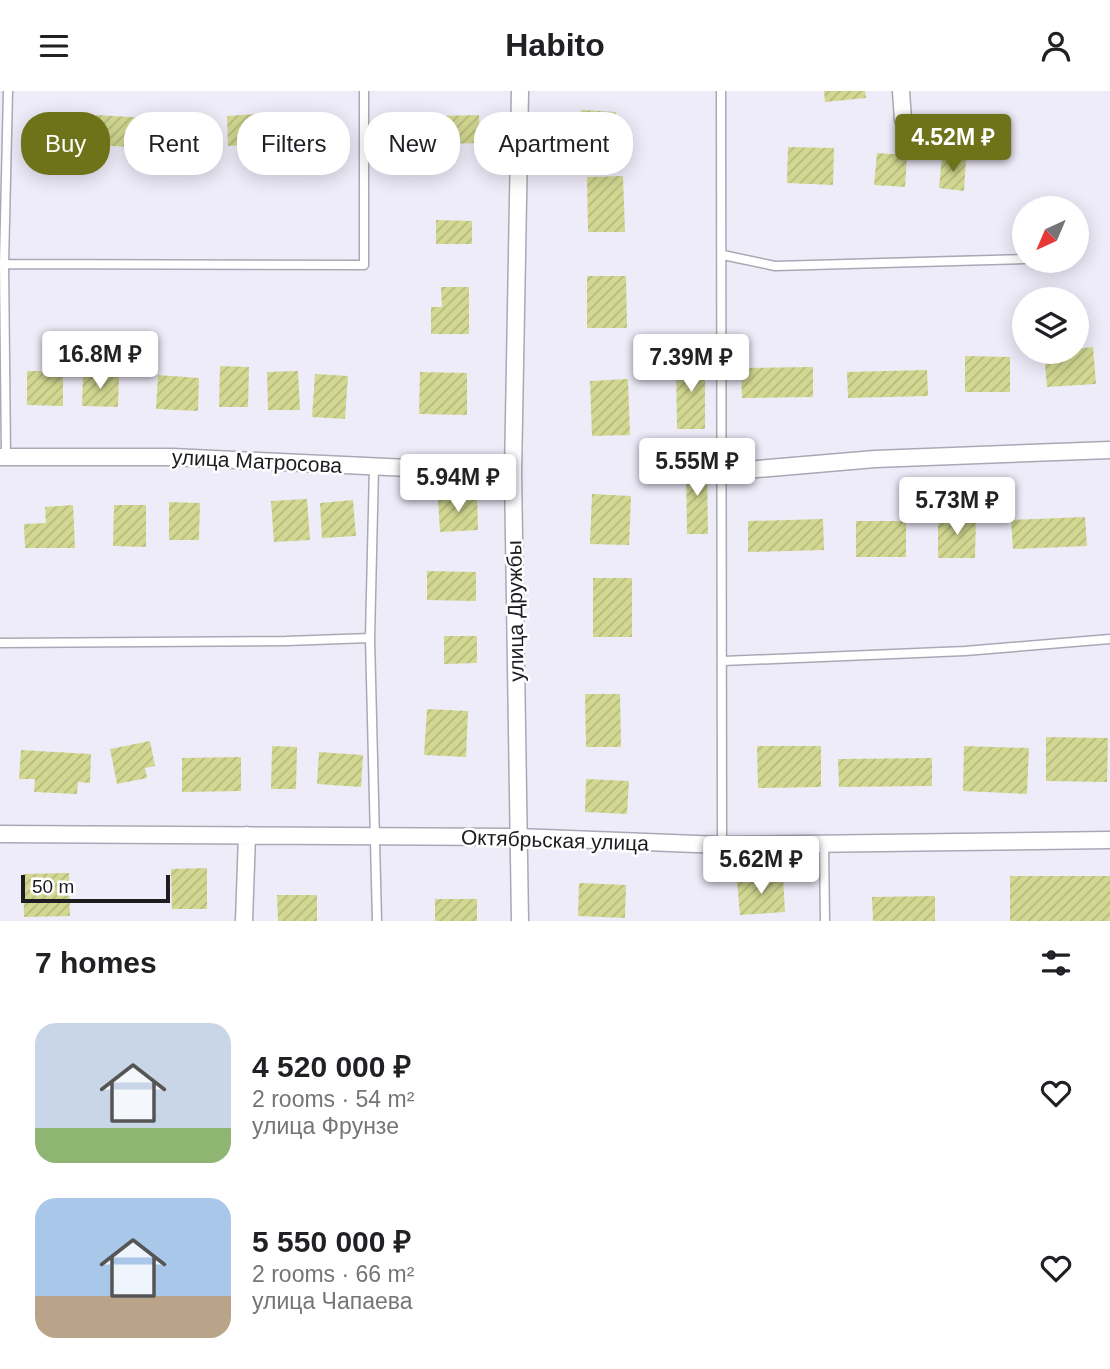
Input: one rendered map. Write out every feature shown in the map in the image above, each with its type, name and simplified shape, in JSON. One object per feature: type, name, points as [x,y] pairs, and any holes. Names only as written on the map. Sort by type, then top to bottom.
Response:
[{"type":"street","name":"улица Дружбы","points":[[520,91],[513,473],[520,921]]},
{"type":"street","points":[[901,91],[902,120]]},
{"type":"street","points":[[722,472],[876,459],[1110,450]]},
{"type":"street","name":"улица Матросова","points":[[3,457],[173,457],[513,473]]},
{"type":"street","name":"Октябрьская улица","points":[[0,834],[519,837],[722,845],[1110,840]]},
{"type":"street","points":[[244,921],[247,835]]},
{"type":"lane","points":[[3,457],[8,91]]},
{"type":"lane","points":[[4,264],[364,265],[364,91]]},
{"type":"lane","points":[[721,91],[722,845]]},
{"type":"lane","points":[[723,255],[775,267],[1012,259]]},
{"type":"lane","points":[[374,466],[370,638],[377,921]]},
{"type":"lane","points":[[0,643],[272,642],[370,638]]},
{"type":"lane","points":[[723,661],[965,651],[1110,639]]},
{"type":"lane","points":[[824,845],[825,921]]},
{"type":"building","points":[[824,91],[865,91],[866,98],[825,102]]},
{"type":"building","points":[[581,110],[616,112],[581,112]]},
{"type":"building","points":[[237,115],[237,145],[228,146],[227,116]]},
{"type":"building","points":[[460,115],[474,115],[474,143],[460,144]]},
{"type":"building","points":[[110,116],[124,117],[124,147],[110,146]]},
{"type":"building","points":[[788,147],[834,148],[833,185],[787,183]]},
{"type":"building","points":[[877,153],[907,155],[905,187],[874,185]]},
{"type":"building","points":[[942,156],[966,159],[964,191],[939,188]]},
{"type":"building","points":[[623,176],[625,232],[588,232],[587,177]]},
{"type":"building","points":[[436,220],[472,221],[472,244],[436,244]]},
{"type":"building","points":[[587,276],[626,276],[627,328],[587,328]]},
{"type":"building","points":[[441,287],[469,287],[469,334],[431,334],[431,307],[442,307]]},
{"type":"building","points":[[1089,347],[1093,347],[1096,384],[1047,387],[1045,364],[1089,364]]},
{"type":"building","points":[[965,356],[1010,357],[1010,392],[965,392]]},
{"type":"building","points":[[676,359],[705,359],[705,429],[677,429]]},
{"type":"building","points":[[220,366],[249,367],[248,407],[219,407]]},
{"type":"building","points":[[813,367],[813,397],[742,398],[741,368]]},
{"type":"building","points":[[927,370],[928,396],[848,398],[847,372]]},
{"type":"building","points":[[27,371],[63,371],[63,406],[27,405]]},
{"type":"building","points":[[298,371],[300,410],[268,410],[267,372]]},
{"type":"building","points":[[420,372],[467,373],[467,415],[419,414]]},
{"type":"building","points":[[83,374],[119,375],[118,407],[82,406]]},
{"type":"building","points":[[315,374],[348,376],[345,419],[312,417]]},
{"type":"building","points":[[158,375],[199,378],[198,411],[156,409]]},
{"type":"building","points":[[628,379],[630,435],[592,436],[590,381]]},
{"type":"building","points":[[686,462],[707,462],[708,534],[687,534]]},
{"type":"building","points":[[592,494],[631,496],[629,545],[590,544]]},
{"type":"building","points":[[477,496],[478,530],[440,532],[438,498]]},
{"type":"building","points":[[307,499],[310,540],[274,542],[271,501]]},
{"type":"building","points":[[353,500],[356,536],[322,538],[320,503]]},
{"type":"building","points":[[169,502],[200,503],[199,540],[169,540]]},
{"type":"building","points":[[73,505],[75,548],[25,548],[24,524],[46,523],[45,507]]},
{"type":"building","points":[[114,505],[146,505],[146,547],[113,546]]},
{"type":"building","points":[[938,516],[976,516],[975,558],[938,558]]},
{"type":"building","points":[[1085,517],[1087,546],[1013,549],[1011,520]]},
{"type":"building","points":[[823,519],[824,550],[748,552],[748,521]]},
{"type":"building","points":[[856,521],[906,521],[906,557],[856,557]]},
{"type":"building","points":[[427,571],[476,572],[476,601],[427,600]]},
{"type":"building","points":[[593,578],[632,578],[632,637],[593,637]]},
{"type":"building","points":[[444,636],[477,636],[477,663],[444,664]]},
{"type":"building","points":[[585,694],[620,694],[621,747],[586,747]]},
{"type":"building","points":[[427,709],[468,711],[466,757],[424,755]]},
{"type":"building","points":[[1046,737],[1108,738],[1107,782],[1046,781]]},
{"type":"building","points":[[150,741],[155,766],[145,768],[147,778],[117,784],[110,749]]},
{"type":"building","points":[[272,746],[297,747],[296,789],[271,789]]},
{"type":"building","points":[[757,746],[821,746],[821,787],[758,788]]},
{"type":"building","points":[[964,746],[1029,748],[1027,794],[963,791]]},
{"type":"building","points":[[21,750],[91,754],[90,783],[78,782],[77,794],[34,792],[35,779],[19,779]]},
{"type":"building","points":[[319,752],[363,755],[361,787],[317,784]]},
{"type":"building","points":[[241,757],[241,791],[182,792],[182,758]]},
{"type":"building","points":[[932,758],[932,786],[839,787],[838,759]]},
{"type":"building","points":[[586,779],[629,781],[627,814],[585,812]]},
{"type":"building","points":[[207,868],[207,909],[172,909],[171,869]]},
{"type":"building","points":[[69,873],[70,916],[24,917],[23,874]]},
{"type":"building","points":[[1010,876],[1110,876],[1110,921],[1010,921]]},
{"type":"building","points":[[783,878],[785,912],[740,915],[737,881]]},
{"type":"building","points":[[579,883],[626,885],[625,918],[578,916]]},
{"type":"building","points":[[277,895],[317,895],[317,921],[278,921]]},
{"type":"building","points":[[935,896],[935,921],[873,921],[872,897]]},
{"type":"building","points":[[435,899],[477,899],[477,921],[435,921]]}]
